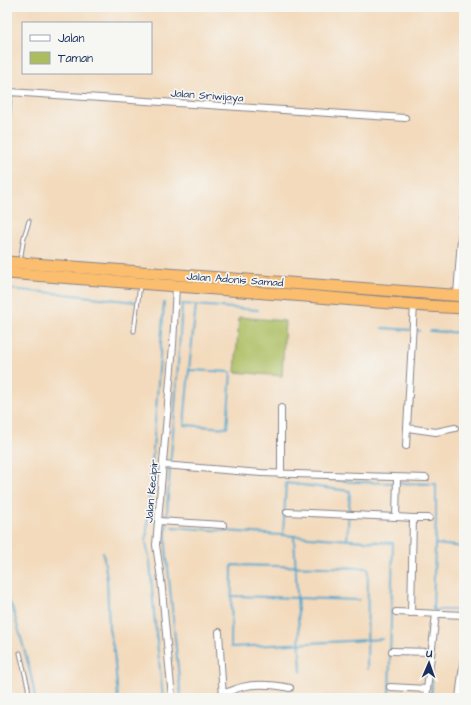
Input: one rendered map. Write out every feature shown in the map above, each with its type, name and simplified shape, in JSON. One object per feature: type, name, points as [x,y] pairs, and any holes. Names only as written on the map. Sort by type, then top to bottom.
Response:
[{"type":"highway","name":"Jalan Adonis Samad","points":[[7,262],[318,291],[461,296]]},
{"type":"highway","points":[[7,273],[140,284],[318,291],[414,305],[464,308]]},
{"type":"street","name":"Jalan Sriwijaya","points":[[7,118],[9,92],[404,118]]},
{"type":"street","points":[[461,296],[461,239],[464,214]]},
{"type":"street","name":"Jalan Kecipir","points":[[172,698],[161,579],[156,545],[164,521],[176,286]]},
{"type":"street","points":[[406,446],[414,305]]},
{"type":"street","points":[[280,474],[281,408]]},
{"type":"street","points":[[407,428],[436,432],[455,428]]},
{"type":"street","points":[[166,465],[397,482],[426,478]]},
{"type":"street","points":[[396,517],[397,482]]},
{"type":"street","points":[[287,512],[429,518]]},
{"type":"street","points":[[411,613],[413,518]]},
{"type":"street","points":[[164,521],[222,525]]},
{"type":"street","points":[[396,612],[464,615]]},
{"type":"street","points":[[426,698],[436,614]]},
{"type":"street","points":[[219,632],[223,696],[242,687],[276,685],[290,688]]},
{"type":"street","points":[[392,651],[431,652]]},
{"type":"street","points":[[459,698],[464,656]]},
{"type":"street","points":[[390,687],[427,689]]},
{"type":"lane","points":[[19,263],[29,221]]},
{"type":"lane","points":[[134,331],[140,284]]},
{"type":"lane","points":[[20,653],[29,698]]},
{"type":"green space","points":[[239,317],[285,321],[282,376],[235,372]]},
{"type":"waterway","points":[[7,289],[135,302]]},
{"type":"waterway","points":[[163,698],[150,562],[146,543],[164,303]]},
{"type":"waterway","points":[[181,698],[166,548],[168,496],[182,304],[258,310]]},
{"type":"waterway","points":[[189,370],[231,372],[227,428],[184,425],[189,370],[196,305]]},
{"type":"waterway","points":[[382,328],[411,330]]},
{"type":"waterway","points":[[415,330],[420,331]]},
{"type":"waterway","points":[[430,331],[464,333]]},
{"type":"waterway","points":[[319,478],[353,482],[436,484],[433,610],[464,610]]},
{"type":"waterway","points":[[283,535],[286,483],[350,491],[347,540]]},
{"type":"waterway","points":[[172,527],[393,543],[389,698]]},
{"type":"waterway","points":[[294,536],[301,672]]},
{"type":"waterway","points":[[435,544],[464,547]]},
{"type":"waterway","points":[[103,552],[107,579],[109,629],[114,652],[118,698]]},
{"type":"waterway","points":[[367,669],[368,568],[232,565],[231,647],[367,640],[382,639]]},
{"type":"waterway","points":[[232,596],[359,600]]},
{"type":"waterway","points":[[7,599],[13,609],[26,654],[35,698]]},
{"type":"waterway","points":[[431,698],[432,681]]}]
